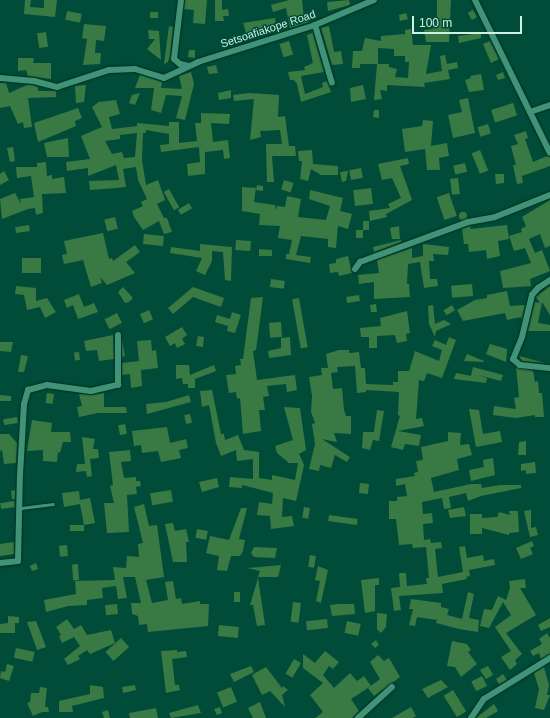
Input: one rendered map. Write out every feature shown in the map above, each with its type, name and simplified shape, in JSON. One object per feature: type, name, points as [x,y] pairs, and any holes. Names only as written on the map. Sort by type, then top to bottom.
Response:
[{"type":"street","points":[[180,0],[174,59],[180,64],[189,66]]},
{"type":"street","name":"Setsoafiakope Road","points":[[0,78],[34,81],[58,87],[109,70],[135,69],[164,78],[189,66],[315,25],[374,0]]},
{"type":"street","points":[[475,0],[550,153]]},
{"type":"street","points":[[315,25],[332,83]]},
{"type":"street","points":[[530,112],[550,105]]},
{"type":"street","points":[[355,270],[360,262],[468,222],[495,217],[550,196]]},
{"type":"street","points":[[550,280],[538,288],[532,295],[522,337],[513,359],[520,366],[550,368]]},
{"type":"street","points":[[0,563],[18,561],[24,404],[28,390],[47,385],[91,391],[118,385],[118,335]]},
{"type":"street","points":[[471,718],[484,699],[550,658]]},
{"type":"street","points":[[358,718],[392,688]]},
{"type":"lane","points":[[21,508],[53,504]]},
{"type":"building","points":[[25,0],[31,0],[30,7],[44,8],[44,0],[57,0],[55,17],[24,14]]},
{"type":"building","points":[[185,0],[207,0],[205,24],[193,23],[194,10],[184,9]]},
{"type":"building","points":[[215,0],[222,0],[222,10],[228,9],[229,16],[223,16],[224,21],[215,21]]},
{"type":"building","points":[[289,0],[302,0],[304,19],[308,18],[309,22],[290,28],[286,8],[273,12],[271,5]]},
{"type":"building","points":[[349,0],[350,5],[328,11],[327,2]]},
{"type":"building","points":[[437,0],[451,0],[449,42],[426,42],[424,30],[433,29],[433,21],[437,21]]},
{"type":"building","points":[[473,10],[477,17],[472,20],[468,13]]},
{"type":"building","points":[[67,11],[82,14],[80,23],[65,20]]},
{"type":"building","points":[[150,12],[158,12],[158,18],[150,18]]},
{"type":"building","points":[[406,13],[408,19],[400,21],[399,15]]},
{"type":"building","points":[[275,18],[276,25],[253,30],[254,37],[248,39],[243,23]]},
{"type":"building","points":[[84,24],[106,26],[104,41],[96,40],[95,53],[101,53],[100,64],[83,65],[87,39],[82,38]]},
{"type":"building","points":[[169,26],[173,27],[170,56],[168,62],[164,64]]},
{"type":"building","points":[[329,26],[334,52],[341,51],[343,64],[332,65],[321,28]]},
{"type":"building","points":[[411,29],[413,45],[431,45],[426,74],[442,71],[440,56],[445,55],[447,64],[457,62],[458,68],[448,70],[450,79],[424,83],[425,87],[387,85],[387,91],[380,90],[382,99],[374,100],[377,64],[360,64],[360,68],[352,68],[353,51],[362,51],[365,38],[381,41],[381,36],[405,34],[405,30]],"holes":[[[378,48],[394,49],[394,56],[405,56],[405,62],[409,62],[408,78],[395,77],[397,69],[389,67],[389,64],[378,64]]]},
{"type":"building","points":[[148,30],[159,31],[161,60],[147,49],[155,39],[149,39]]},
{"type":"building","points":[[312,31],[324,72],[301,76],[305,94],[323,87],[322,83],[327,81],[331,92],[301,102],[297,84],[294,80],[290,80],[288,72],[305,70],[304,67],[313,63],[307,35],[312,33]]},
{"type":"building","points":[[46,32],[48,47],[39,48],[37,33]]},
{"type":"building","points":[[481,33],[481,38],[459,43],[458,36]]},
{"type":"building","points":[[289,41],[293,54],[284,57],[279,44]]},
{"type":"building","points":[[490,41],[499,59],[491,63],[483,44]]},
{"type":"building","points":[[189,50],[195,50],[195,58],[188,57]]},
{"type":"building","points":[[18,58],[34,58],[33,63],[51,63],[51,79],[28,76],[26,70],[18,71]]},
{"type":"building","points":[[216,65],[218,73],[209,74],[207,67]]},
{"type":"building","points":[[191,72],[194,84],[185,120],[176,118],[182,96],[166,95],[161,113],[151,110],[154,88],[135,88],[140,75],[162,82],[161,88],[182,89],[179,76]]},
{"type":"building","points":[[503,72],[505,78],[498,80],[496,75]]},
{"type":"building","points":[[481,74],[484,90],[469,92],[465,80],[471,78],[470,76]]},
{"type":"building","points":[[0,83],[6,83],[9,93],[27,85],[33,85],[38,87],[38,91],[56,91],[56,97],[28,98],[32,127],[24,128],[23,122],[18,124],[10,106],[0,108]]},
{"type":"building","points":[[86,85],[84,102],[76,103],[75,86]]},
{"type":"building","points":[[363,85],[366,99],[351,102],[350,88]]},
{"type":"building","points":[[231,90],[231,98],[219,100],[218,93]]},
{"type":"building","points":[[140,93],[135,105],[129,103],[132,95]]},
{"type":"building","points":[[249,93],[279,95],[278,117],[285,116],[289,146],[295,146],[296,156],[272,156],[274,182],[267,182],[266,144],[282,144],[280,130],[260,131],[261,137],[250,140],[254,99],[234,101],[233,95]]},
{"type":"building","points":[[468,98],[475,133],[453,138],[448,115],[462,112],[459,100]]},
{"type":"building","points":[[116,100],[120,114],[109,117],[112,129],[137,126],[137,123],[169,126],[169,122],[179,122],[179,143],[197,141],[195,123],[201,123],[201,113],[230,114],[229,124],[211,123],[213,142],[228,140],[230,158],[224,159],[223,150],[205,152],[205,174],[188,176],[187,164],[200,162],[199,147],[161,152],[160,145],[169,144],[169,134],[146,130],[146,133],[143,133],[142,160],[146,185],[158,180],[165,200],[157,204],[164,218],[167,218],[172,232],[164,234],[159,221],[143,230],[134,217],[132,211],[143,206],[141,202],[147,199],[138,180],[136,167],[123,169],[126,187],[90,190],[89,181],[119,180],[116,165],[88,176],[88,168],[67,171],[66,162],[90,159],[81,136],[102,127],[92,107],[99,102]],"holes":[[[137,133],[135,157],[124,158],[122,152],[112,154],[105,141],[120,139],[120,135]]]},
{"type":"building","points":[[513,103],[517,115],[495,122],[491,110]]},
{"type":"building","points":[[78,108],[82,118],[75,121],[76,126],[38,142],[34,123]]},
{"type":"building","points":[[374,110],[379,110],[379,118],[373,117]]},
{"type":"building","points":[[423,120],[433,121],[431,146],[447,143],[449,156],[439,158],[440,170],[427,170],[425,149],[405,152],[402,129],[422,126]]},
{"type":"building","points":[[488,124],[491,134],[480,137],[477,127]]},
{"type":"building","points":[[526,131],[528,138],[525,139],[533,162],[547,156],[550,157],[550,166],[522,176],[523,183],[517,184],[513,165],[516,165],[511,146],[518,144],[514,135]]},
{"type":"building","points":[[68,138],[69,157],[47,157],[44,143]]},
{"type":"building","points":[[13,147],[15,161],[10,162],[7,148]]},
{"type":"building","points":[[312,150],[313,164],[338,166],[338,175],[321,175],[311,169],[308,181],[300,179],[302,161],[299,161],[298,151]]},
{"type":"building","points":[[480,150],[488,170],[480,174],[472,153]]},
{"type":"building","points":[[408,158],[409,164],[400,166],[412,200],[386,214],[387,217],[370,221],[369,211],[390,208],[388,204],[401,198],[392,178],[382,180],[378,164]]},
{"type":"building","points":[[46,162],[47,176],[52,175],[52,179],[64,177],[66,193],[42,194],[43,213],[36,215],[35,208],[28,209],[2,219],[0,199],[15,193],[21,204],[20,199],[34,197],[31,176],[17,178],[16,167],[37,167],[37,163]]},
{"type":"building","points":[[465,163],[467,172],[455,174],[453,166]]},
{"type":"building","points":[[361,168],[363,178],[351,180],[349,170]]},
{"type":"building","points":[[4,171],[9,180],[0,185],[0,174]]},
{"type":"building","points":[[348,171],[346,181],[342,182],[340,172]]},
{"type":"building","points":[[495,174],[504,174],[504,183],[496,184]]},
{"type":"building","points":[[458,178],[460,194],[452,195],[450,179]]},
{"type":"building","points":[[284,180],[294,183],[291,192],[281,190]]},
{"type":"building","points":[[257,185],[263,186],[263,191],[256,190]]},
{"type":"building","points":[[242,187],[256,188],[254,202],[275,205],[276,210],[277,206],[285,207],[287,196],[301,199],[298,217],[326,220],[330,206],[309,199],[310,190],[343,198],[340,211],[352,214],[348,229],[338,226],[336,248],[328,247],[328,239],[301,236],[296,255],[311,257],[310,263],[286,259],[286,254],[289,254],[292,240],[278,238],[280,226],[259,225],[260,214],[242,211]]},
{"type":"building","points":[[371,188],[373,204],[355,206],[353,190]]},
{"type":"building","points":[[169,189],[179,207],[174,210],[164,192]]},
{"type":"building","points":[[449,193],[457,216],[445,220],[437,197]]},
{"type":"building","points":[[550,200],[550,246],[545,248],[540,234],[529,239],[535,253],[542,250],[550,271],[530,279],[531,286],[503,288],[500,271],[531,263],[525,248],[514,251],[509,236],[522,232],[521,229],[526,226],[522,217]]},
{"type":"building","points":[[189,203],[192,208],[181,215],[178,210]]},
{"type":"building","points":[[461,212],[465,212],[467,216],[465,220],[461,220],[459,218],[459,214]]},
{"type":"building","points":[[115,217],[118,229],[107,231],[104,220]]},
{"type":"building","points":[[363,221],[369,221],[369,230],[363,230]]},
{"type":"building","points":[[29,225],[30,231],[16,233],[15,227]]},
{"type":"building","points":[[507,225],[509,239],[498,241],[500,256],[487,259],[486,250],[469,252],[468,244],[464,244],[462,229],[470,226],[471,229]]},
{"type":"building","points":[[399,226],[400,239],[392,239],[390,228]]},
{"type":"building","points":[[356,230],[363,230],[363,238],[356,238]]},
{"type":"building","points":[[103,233],[109,259],[112,258],[113,261],[135,245],[140,252],[126,262],[135,273],[107,285],[100,277],[102,283],[91,287],[83,260],[64,264],[62,255],[67,254],[64,241]]},
{"type":"building","points":[[144,234],[164,236],[163,246],[143,244]]},
{"type":"building","points":[[236,240],[251,241],[250,251],[235,250]]},
{"type":"building","points":[[401,240],[401,242],[374,252],[373,247]]},
{"type":"building","points":[[200,244],[232,247],[231,281],[225,280],[223,252],[212,251],[212,261],[205,275],[196,271],[202,258],[170,253],[171,247],[200,251]]},
{"type":"building","points":[[423,244],[449,247],[448,255],[433,254],[434,261],[429,261],[430,279],[437,279],[438,286],[424,288],[420,262],[408,264],[407,284],[409,284],[410,297],[374,299],[374,282],[359,284],[358,275],[379,273],[377,260],[412,248],[412,258],[423,256]]},
{"type":"building","points":[[259,249],[272,250],[272,256],[259,256]]},
{"type":"building","points":[[348,256],[352,273],[339,276],[338,272],[330,273],[329,264],[336,263],[336,259]]},
{"type":"building","points":[[22,258],[41,258],[41,273],[22,273]]},
{"type":"building","points":[[271,279],[285,281],[284,289],[270,287]]},
{"type":"building","points":[[472,284],[473,296],[452,298],[451,286]]},
{"type":"building","points":[[16,286],[36,288],[36,301],[47,298],[56,312],[45,318],[40,307],[27,310],[24,295],[15,294]]},
{"type":"building","points":[[550,286],[550,315],[542,302],[538,323],[550,325],[550,331],[528,331],[535,302],[540,303],[536,297]]},
{"type":"building","points":[[123,287],[133,298],[129,302],[125,303],[118,292]]},
{"type":"building","points":[[193,287],[224,298],[221,307],[193,297],[173,314],[168,308]]},
{"type":"building","points":[[507,291],[510,306],[525,305],[521,321],[521,317],[507,320],[505,313],[463,321],[457,310],[475,300],[487,298],[487,295]]},
{"type":"building","points":[[79,294],[84,307],[94,303],[98,312],[78,319],[73,305],[67,308],[64,300]]},
{"type":"building","points":[[359,295],[360,301],[347,303],[346,297]]},
{"type":"building","points":[[263,297],[256,350],[253,351],[257,380],[295,375],[297,390],[287,392],[286,384],[267,386],[269,396],[263,397],[265,410],[259,410],[261,431],[243,434],[240,398],[237,399],[236,392],[229,393],[226,375],[236,374],[235,366],[241,365],[240,359],[243,359],[251,298]]},
{"type":"building","points":[[299,298],[308,347],[301,348],[292,299]]},
{"type":"building","points":[[376,304],[377,312],[371,312],[370,305]]},
{"type":"building","points":[[433,305],[435,324],[444,320],[451,324],[436,331],[435,337],[429,324],[428,306]]},
{"type":"building","points":[[452,305],[455,310],[447,315],[443,310]]},
{"type":"building","points":[[149,310],[153,319],[144,323],[140,314]]},
{"type":"building","points":[[407,311],[410,333],[406,334],[407,341],[397,343],[395,335],[377,336],[377,348],[369,348],[369,337],[361,337],[360,328],[381,326],[380,318]]},
{"type":"building","points":[[232,312],[241,315],[235,333],[227,331],[228,326],[215,322],[217,315],[230,319]]},
{"type":"building","points":[[117,313],[122,323],[110,329],[105,319]]},
{"type":"building","points":[[281,322],[282,337],[270,338],[269,323]]},
{"type":"building","points":[[182,327],[187,335],[182,339],[185,344],[177,348],[175,343],[170,346],[165,337]]},
{"type":"building","points":[[113,335],[114,359],[99,361],[97,350],[86,351],[84,341]]},
{"type":"building","points":[[198,336],[204,337],[203,347],[196,346]]},
{"type":"building","points":[[290,337],[291,355],[269,358],[268,351],[281,348],[281,338]]},
{"type":"building","points":[[449,337],[456,340],[442,378],[427,373],[424,381],[419,380],[416,419],[422,418],[424,426],[398,431],[421,435],[419,446],[405,444],[403,450],[391,447],[400,416],[398,415],[399,392],[366,390],[366,392],[357,393],[355,366],[337,367],[338,372],[331,373],[333,389],[342,388],[344,410],[346,416],[351,416],[351,434],[334,433],[337,442],[322,439],[350,457],[347,462],[335,455],[331,468],[320,465],[319,471],[309,469],[315,444],[312,424],[315,423],[311,412],[312,396],[309,377],[322,375],[321,368],[328,368],[326,354],[339,350],[349,350],[349,353],[359,352],[361,368],[365,368],[366,384],[393,385],[393,382],[398,382],[398,371],[409,371],[415,351],[439,361],[442,350],[432,346],[435,340],[446,345]]},
{"type":"building","points":[[122,339],[125,356],[122,357]]},
{"type":"building","points":[[151,340],[152,351],[156,350],[158,368],[141,370],[142,386],[131,388],[130,374],[122,375],[122,363],[139,361],[137,341]]},
{"type":"building","points":[[0,342],[13,342],[11,352],[0,351]]},
{"type":"building","points":[[490,344],[507,349],[506,362],[486,354]]},
{"type":"building","points":[[79,352],[80,360],[75,361],[74,353]]},
{"type":"building","points":[[467,354],[484,361],[484,362],[464,361]]},
{"type":"building","points":[[21,355],[28,356],[24,372],[18,372]]},
{"type":"building","points":[[519,356],[545,363],[522,361]]},
{"type":"building","points":[[176,365],[189,365],[190,375],[214,365],[216,371],[195,379],[195,388],[188,388],[188,384],[183,384],[182,378],[176,379]]},
{"type":"building","points":[[473,367],[503,375],[501,381],[478,375],[487,378],[486,383],[454,379],[456,373],[471,376]]},
{"type":"building","points":[[516,367],[533,371],[535,382],[538,381],[539,393],[542,393],[544,417],[535,417],[535,415],[516,418],[493,415],[494,406],[516,409],[514,398],[519,397]]},
{"type":"building","points":[[212,390],[221,434],[224,434],[225,440],[238,435],[244,450],[259,452],[259,478],[272,480],[272,475],[295,480],[298,463],[289,463],[277,453],[275,446],[293,440],[284,407],[300,408],[306,450],[299,454],[304,465],[296,501],[283,498],[282,517],[292,516],[294,526],[271,529],[270,516],[257,515],[259,502],[272,504],[273,493],[242,485],[242,488],[229,487],[230,477],[253,479],[253,459],[237,461],[236,450],[221,456],[216,443],[209,405],[202,407],[200,391]]},
{"type":"building","points":[[47,393],[54,394],[53,404],[46,403]]},
{"type":"building","points":[[104,393],[104,407],[126,407],[127,413],[98,413],[79,417],[77,407],[82,406],[79,394],[92,395]]},
{"type":"building","points":[[0,395],[11,396],[11,401],[0,401]]},
{"type":"building","points":[[189,395],[191,402],[147,414],[146,404],[166,402]]},
{"type":"building","points":[[469,409],[479,410],[483,434],[500,431],[502,442],[476,447]]},
{"type":"building","points":[[377,410],[384,411],[379,441],[373,440],[370,450],[362,448],[363,432],[374,432]]},
{"type":"building","points":[[190,414],[192,423],[186,424],[184,415]]},
{"type":"building","points":[[17,417],[18,423],[4,425],[3,419]]},
{"type":"building","points":[[32,420],[52,423],[51,432],[70,432],[71,442],[63,442],[60,453],[58,452],[57,462],[43,461],[43,450],[27,451]]},
{"type":"building","points":[[125,424],[127,434],[120,435],[118,425]]},
{"type":"building","points":[[167,427],[170,443],[186,439],[188,448],[179,450],[181,458],[161,462],[158,451],[142,453],[141,445],[134,446],[132,431]]},
{"type":"building","points":[[448,432],[461,433],[460,445],[469,444],[472,455],[457,459],[459,470],[431,478],[434,492],[471,484],[481,484],[482,488],[500,485],[521,485],[521,488],[481,496],[468,501],[466,493],[449,497],[451,508],[444,509],[442,498],[422,502],[423,514],[432,513],[433,523],[423,524],[424,540],[430,539],[431,543],[441,542],[442,548],[435,549],[438,577],[463,572],[459,547],[465,546],[467,558],[483,555],[484,561],[494,559],[495,565],[469,570],[470,576],[466,577],[467,579],[442,584],[443,593],[399,596],[401,610],[394,611],[391,588],[400,587],[399,573],[406,573],[407,586],[427,584],[426,578],[429,578],[426,547],[413,548],[412,544],[399,545],[396,519],[389,519],[389,501],[397,501],[397,497],[407,496],[405,484],[396,486],[396,479],[415,476],[414,473],[418,472],[416,461],[423,460],[421,447],[448,441]]},
{"type":"building","points":[[0,434],[9,434],[17,443],[16,463],[4,464],[2,450],[0,451]]},
{"type":"building","points":[[82,437],[95,439],[93,449],[98,449],[99,458],[90,459],[92,476],[87,477],[86,471],[76,472],[77,464],[85,464]]},
{"type":"building","points":[[526,441],[526,455],[518,455],[519,442]]},
{"type":"building","points":[[130,450],[131,461],[121,462],[124,478],[136,477],[136,481],[140,481],[141,486],[136,487],[137,494],[127,495],[129,532],[107,533],[104,503],[114,503],[110,486],[113,485],[109,452]]},
{"type":"building","points":[[493,458],[495,475],[471,481],[469,470],[484,467],[483,460]]},
{"type":"building","points":[[535,462],[536,473],[526,474],[526,470],[521,471],[521,464]]},
{"type":"building","points":[[217,478],[219,487],[202,492],[199,482]]},
{"type":"building","points":[[360,483],[369,484],[368,494],[359,493]]},
{"type":"building","points":[[15,490],[15,499],[12,499],[11,491]]},
{"type":"building","points":[[171,490],[173,502],[152,505],[150,493]]},
{"type":"building","points":[[79,491],[80,500],[90,498],[95,523],[84,525],[80,504],[64,507],[62,493]]},
{"type":"building","points":[[14,501],[15,507],[1,509],[0,503]]},
{"type":"building","points":[[144,504],[149,526],[157,525],[164,577],[146,580],[152,603],[168,600],[165,582],[173,581],[176,599],[181,598],[182,604],[200,601],[200,604],[209,604],[208,626],[148,632],[147,624],[139,625],[138,616],[132,614],[131,603],[141,603],[135,577],[123,577],[127,598],[118,599],[116,586],[102,588],[103,598],[87,600],[87,605],[68,606],[46,612],[44,600],[76,594],[75,581],[115,580],[113,567],[126,568],[127,556],[139,557],[138,544],[143,543],[134,507]]},
{"type":"building","points":[[304,507],[310,508],[308,519],[302,518]]},
{"type":"building","points":[[464,507],[466,516],[450,518],[448,510]]},
{"type":"building","points":[[241,508],[247,508],[239,539],[245,540],[243,551],[240,556],[231,556],[227,571],[217,570],[219,556],[206,553],[210,536],[229,540]]},
{"type":"building","points":[[531,510],[531,528],[536,527],[538,535],[530,537],[524,511]]},
{"type":"building","points":[[509,511],[518,511],[519,532],[509,533],[509,535],[482,528],[482,534],[470,534],[470,514],[482,514],[482,518],[497,517],[499,512],[510,515]]},
{"type":"building","points":[[329,515],[358,519],[357,525],[328,521]]},
{"type":"building","points":[[173,523],[175,531],[186,529],[189,542],[186,542],[187,562],[173,562],[165,524]]},
{"type":"building","points":[[70,525],[84,525],[84,531],[70,531]]},
{"type":"building","points":[[197,529],[208,531],[206,540],[195,538]]},
{"type":"building","points":[[532,541],[534,546],[530,548],[533,554],[521,559],[516,548]]},
{"type":"building","points":[[14,542],[14,554],[0,556],[0,544]]},
{"type":"building","points":[[67,545],[68,556],[60,557],[59,546]]},
{"type":"building","points":[[254,547],[277,548],[275,558],[254,557],[251,553]]},
{"type":"building","points":[[310,555],[316,556],[314,568],[308,567]]},
{"type":"building","points":[[36,563],[38,569],[32,571],[30,566]]},
{"type":"building","points":[[72,564],[78,564],[79,580],[73,580]]},
{"type":"building","points":[[281,565],[278,577],[258,577],[260,571],[247,568]]},
{"type":"building","points":[[318,566],[328,570],[321,603],[316,601],[320,581],[315,580]]},
{"type":"building","points":[[258,578],[265,625],[257,626],[253,605],[250,605]]},
{"type":"building","points":[[379,578],[379,585],[375,585],[375,611],[365,613],[361,580]]},
{"type":"building","points":[[525,579],[526,588],[520,588],[536,615],[506,633],[522,654],[515,660],[517,664],[510,670],[501,657],[511,651],[495,627],[511,615],[503,602],[489,628],[480,626],[484,609],[492,610],[498,596],[506,600],[510,588],[509,581]]},
{"type":"building","points":[[234,592],[240,592],[240,602],[234,602]]},
{"type":"building","points":[[468,592],[474,594],[469,618],[479,620],[478,632],[436,623],[437,620],[417,617],[415,626],[409,625],[413,609],[409,609],[411,599],[441,603],[441,607],[449,609],[447,615],[462,619]]},
{"type":"building","points":[[293,602],[301,603],[299,623],[291,622]]},
{"type":"building","points":[[117,604],[118,614],[106,615],[105,605]]},
{"type":"building","points":[[354,604],[355,614],[332,616],[330,605]]},
{"type":"building","points":[[377,613],[387,614],[386,627],[381,633],[377,629]]},
{"type":"building","points":[[8,616],[19,617],[19,623],[15,623],[15,633],[0,633],[0,624],[8,623]]},
{"type":"building","points":[[550,618],[550,627],[541,631],[538,625]]},
{"type":"building","points":[[67,619],[74,629],[81,625],[87,635],[111,630],[115,643],[90,654],[87,650],[78,656],[80,659],[68,665],[64,659],[80,646],[74,637],[62,643],[59,636],[61,635],[56,627]]},
{"type":"building","points":[[327,619],[328,628],[307,630],[306,621]]},
{"type":"building","points":[[36,621],[46,647],[37,650],[27,622]]},
{"type":"building","points":[[347,621],[361,624],[358,636],[345,633]]},
{"type":"building","points":[[219,625],[239,627],[238,638],[218,636]]},
{"type":"building","points":[[547,633],[550,638],[550,654],[541,659],[539,653],[533,656],[530,651],[542,644],[539,639]]},
{"type":"building","points":[[121,638],[129,647],[113,661],[105,652]]},
{"type":"building","points":[[376,640],[379,645],[375,648],[371,644]]},
{"type":"building","points":[[452,641],[467,644],[471,650],[468,652],[477,664],[461,677],[455,667],[447,666]]},
{"type":"building","points":[[16,648],[35,652],[33,662],[14,658]]},
{"type":"building","points":[[177,650],[177,652],[186,651],[187,657],[172,659],[175,685],[179,685],[180,690],[166,693],[161,651]]},
{"type":"building","points":[[325,651],[339,662],[333,669],[329,666],[323,675],[334,688],[350,673],[357,681],[364,676],[371,686],[351,699],[359,711],[352,718],[315,718],[323,712],[310,695],[323,683],[303,668],[303,654],[315,663]]},
{"type":"building","points":[[378,655],[384,661],[389,658],[400,677],[374,696],[368,688],[380,679],[370,662]]},
{"type":"building","points":[[294,659],[301,663],[292,678],[286,674]]},
{"type":"building","points":[[7,664],[14,666],[9,681],[0,678],[1,671],[5,672]]},
{"type":"building","points":[[251,666],[254,672],[234,682],[230,674]]},
{"type":"building","points":[[488,666],[493,675],[486,679],[480,670]]},
{"type":"building","points":[[266,667],[282,688],[283,686],[288,690],[282,695],[285,707],[270,691],[262,695],[252,675]]},
{"type":"building","points":[[544,667],[549,685],[547,695],[550,695],[544,710],[535,708],[539,689],[534,673]]},
{"type":"building","points":[[503,674],[507,680],[499,684],[496,679]]},
{"type":"building","points":[[482,676],[487,686],[476,691],[471,681]]},
{"type":"building","points":[[441,680],[448,687],[428,698],[422,689]]},
{"type":"building","points":[[90,685],[103,687],[104,698],[72,706],[73,712],[59,712],[59,701],[90,694]]},
{"type":"building","points":[[135,685],[136,690],[123,693],[122,687]]},
{"type":"building","points":[[40,687],[47,688],[45,707],[48,707],[49,712],[42,712],[33,716],[27,703],[30,702],[31,693],[39,693]]},
{"type":"building","points":[[231,687],[237,702],[223,707],[217,693]]},
{"type":"building","points":[[453,690],[466,711],[457,717],[444,696]]},
{"type":"building","points":[[260,702],[266,718],[253,718],[248,708]]},
{"type":"building","points":[[494,704],[498,711],[486,718],[476,718]]},
{"type":"building","points":[[198,705],[201,713],[171,718],[169,713]]},
{"type":"building","points":[[220,707],[222,713],[217,715],[214,709]]},
{"type":"building","points":[[411,707],[416,716],[413,718],[392,718]]},
{"type":"building","points":[[156,708],[158,718],[130,718],[129,713]]},
{"type":"building","points":[[108,710],[110,718],[104,718],[102,712]]}]
